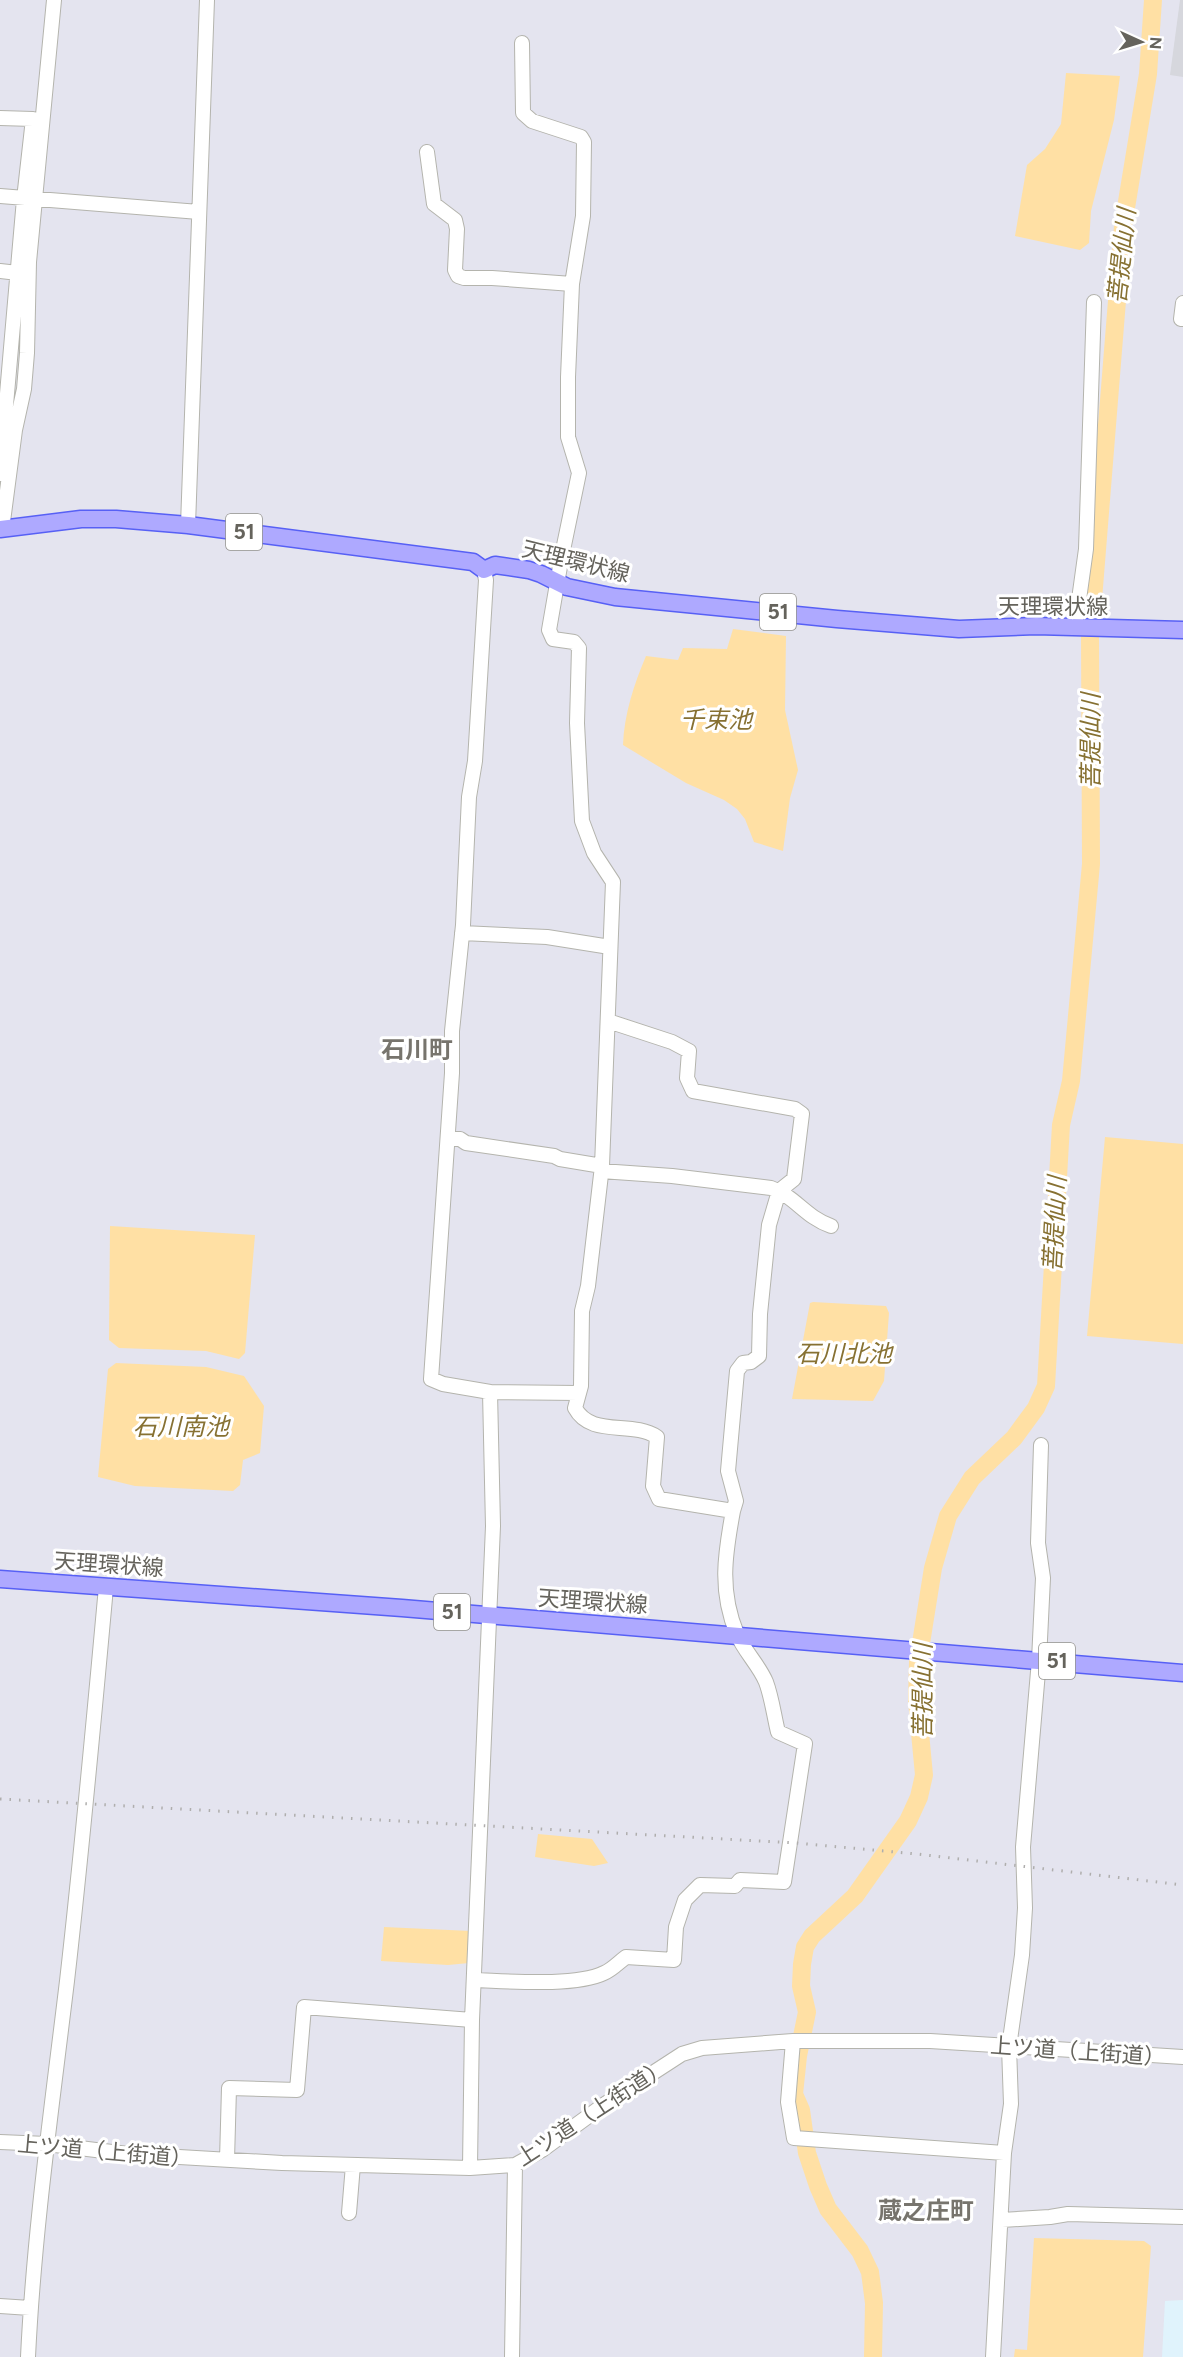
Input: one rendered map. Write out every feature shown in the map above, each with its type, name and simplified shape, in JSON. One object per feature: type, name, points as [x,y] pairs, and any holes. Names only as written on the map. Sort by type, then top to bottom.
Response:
[{"type":"main road","name":"天理環状線","points":[[1,529],[81,519],[116,519],[188,525],[462,561],[479,565],[484,570],[495,565],[529,570],[567,587],[615,597],[837,620],[959,629],[1036,626],[1183,630]]},
{"type":"main road","name":"天理環状線","points":[[0,1579],[737,1635],[1183,1673]]},
{"type":"street","points":[[1,469],[4,395],[54,0]]},
{"type":"street","points":[[188,525],[207,0]]},
{"type":"street","points":[[522,43],[523,113],[532,121],[581,137],[584,142],[583,216],[572,284],[568,377],[568,437],[579,473],[549,630],[553,639],[574,642],[579,648],[577,723],[579,802],[582,821],[594,853],[614,882],[601,1168],[588,1286],[582,1311],[581,1386],[575,1408],[585,1421],[600,1426],[647,1430],[657,1437],[653,1486],[659,1499],[733,1511]]},
{"type":"street","points":[[0,118],[33,119],[27,353],[24,389],[15,430],[1,529]]},
{"type":"street","points":[[427,152],[434,204],[455,220],[457,229],[455,270],[458,276],[572,284]]},
{"type":"street","points":[[0,196],[200,212]]},
{"type":"street","points":[[0,271],[18,273]]},
{"type":"street","points":[[1077,628],[1086,549],[1094,302]]},
{"type":"street","points":[[1183,303],[1181,319],[1183,320]]},
{"type":"street","points":[[484,570],[486,580],[475,760],[469,797],[462,933],[452,1031],[448,1138],[430,1379],[443,1384],[490,1392],[578,1393]]},
{"type":"street","points":[[462,933],[547,937],[610,947]]},
{"type":"street","points":[[474,1980],[546,1982],[592,1977],[605,1973],[626,1956],[674,1960],[676,1927],[685,1900],[700,1885],[735,1886],[740,1880],[747,1879],[784,1882],[805,1744],[778,1732],[766,1682],[737,1635],[728,1603],[724,1574],[724,1558],[736,1501],[728,1472],[737,1371],[743,1363],[751,1362],[759,1356],[764,1260],[769,1225],[779,1191],[794,1179],[801,1114],[795,1109],[693,1091],[687,1078],[689,1051],[672,1042],[608,1021]]},
{"type":"street","points":[[448,1138],[460,1138],[466,1143],[554,1156],[601,1168],[779,1191],[817,1222],[831,1226]]},
{"type":"street","points":[[470,2168],[472,2020],[493,1526],[490,1392]]},
{"type":"street","points":[[993,2357],[1004,2153],[1011,2104],[1009,2047],[1022,1955],[1025,1908],[1023,1846],[1039,1660],[1043,1578],[1038,1543],[1041,1445]]},
{"type":"street","points":[[28,2357],[30,2308],[47,2144],[87,1804],[106,1587]]},
{"type":"street","points":[[227,2160],[229,2088],[297,2090],[304,2007],[472,2020]]},
{"type":"street","points":[[792,2041],[788,2102],[794,2138],[1004,2153]]},
{"type":"street","name":"上ツ道（上街道）","points":[[0,2142],[47,2144],[128,2154],[227,2160],[470,2168],[515,2165],[542,2150],[605,2104],[682,2054],[702,2048],[792,2041],[930,2041],[1183,2057]]},
{"type":"street","points":[[349,2213],[353,2165]]},
{"type":"street","points":[[512,2357],[515,2165]]},
{"type":"street","points":[[1002,2220],[1068,2214],[1183,2217]]},
{"type":"street","points":[[0,2306],[30,2308]]},
{"type":"shaded area","points":[[1180,0],[1183,0],[1183,77],[1170,75]]},
{"type":"shaded area","points":[[1183,2300],[1183,2357],[1162,2357],[1165,2301]]},
{"type":"water","points":[[1066,73],[1120,76],[1114,120],[1091,211],[1089,243],[1080,250],[1015,236],[1027,165],[1045,149],[1061,124]]},
{"type":"water","name":"千束池","points":[[733,629],[786,636],[785,710],[798,770],[790,798],[783,851],[754,842],[745,819],[737,809],[724,800],[686,783],[623,745],[630,700],[646,656],[678,660],[683,648],[727,649]]},
{"type":"water","points":[[1105,1137],[1183,1144],[1183,1344],[1087,1336]]},
{"type":"water","name":"石川南池","points":[[110,1226],[255,1235],[245,1353],[239,1359],[206,1351],[119,1348],[109,1340]]},
{"type":"water","name":"石川北池","points":[[810,1303],[886,1306],[889,1313],[884,1381],[873,1401],[792,1399]]},
{"type":"water","name":"石川南池","points":[[116,1363],[206,1367],[244,1376],[264,1406],[260,1453],[243,1460],[240,1485],[233,1491],[135,1486],[98,1477],[108,1369]]},
{"type":"water","points":[[538,1834],[592,1839],[608,1863],[594,1866],[535,1857]]},
{"type":"water","points":[[384,1927],[471,1931],[469,1963],[448,1965],[381,1961]]},
{"type":"water","points":[[1034,2238],[1144,2241],[1151,2246],[1143,2357],[1014,2357],[1015,2349],[1027,2350]]},
{"type":"waterway","name":"菩提仙川","points":[[873,2357],[874,2303],[870,2272],[860,2251],[828,2209],[818,2186],[807,2153],[801,2110],[794,2094],[798,2056],[807,2012],[801,1986],[802,1964],[805,1947],[812,1936],[855,1896],[908,1821],[919,1797],[924,1775],[917,1701],[918,1662],[933,1568],[948,1516],[972,1478],[1014,1438],[1036,1408],[1046,1386],[1061,1125],[1071,1081],[1091,864],[1090,637],[1123,226],[1148,74],[1153,0]]},
{"type":"railway","points":[[0,1799],[796,1843],[917,1854],[1183,1885]]},
{"type":"district","name":"石川町","points":[[417,1050]]},
{"type":"district","name":"蔵之庄町","points":[[926,2211]]}]
